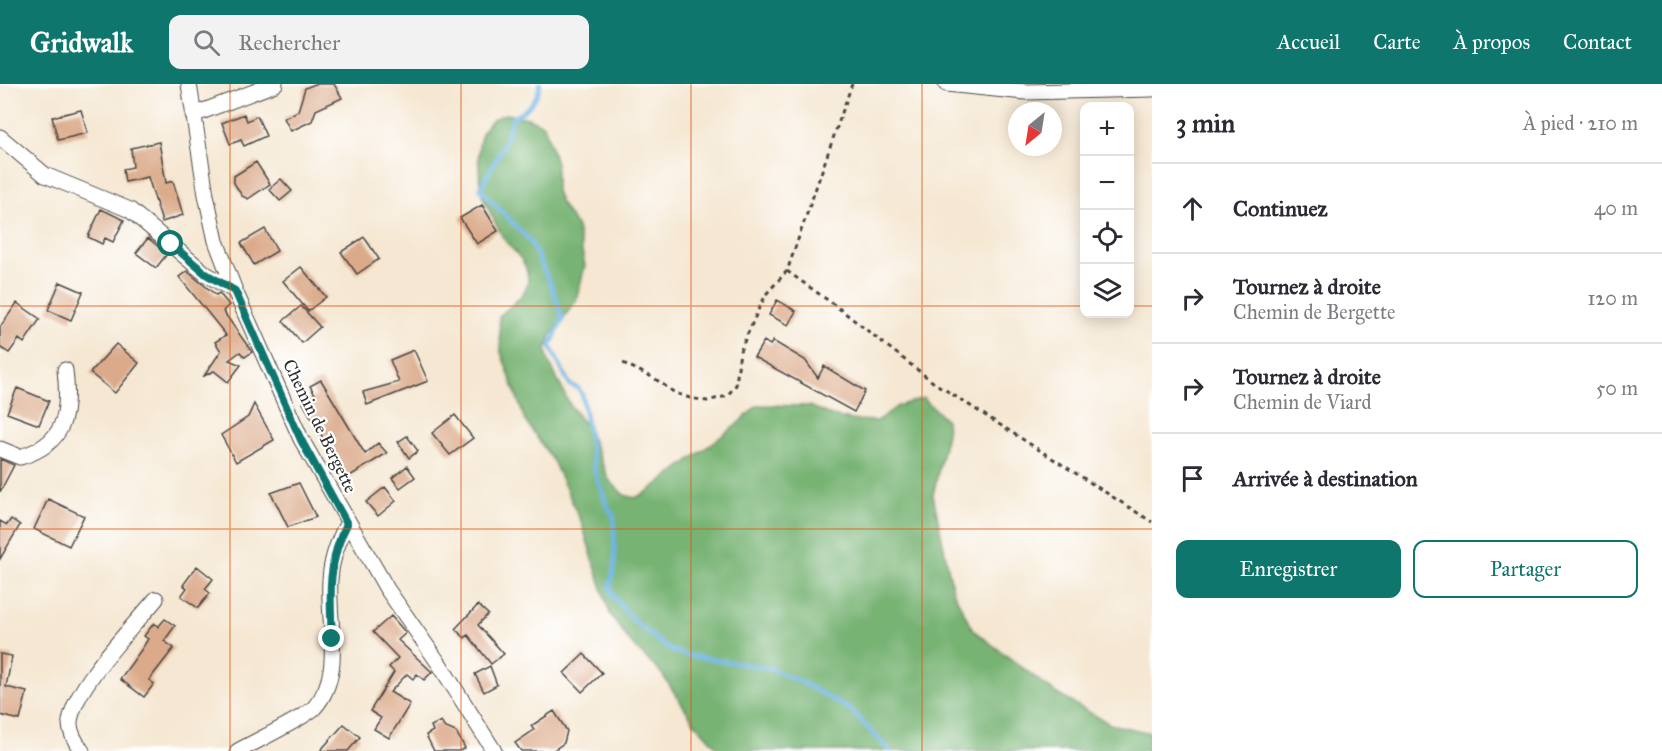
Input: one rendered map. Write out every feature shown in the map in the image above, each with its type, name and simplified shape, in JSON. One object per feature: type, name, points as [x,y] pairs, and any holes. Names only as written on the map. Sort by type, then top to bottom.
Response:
[{"type":"street","name":"Chemin de Bergette","points":[[189,84],[216,241],[235,291],[301,440],[347,524],[494,751]]},
{"type":"street","points":[[193,114],[275,84]]},
{"type":"street","points":[[946,84],[1024,92],[1152,89]]},
{"type":"street","points":[[0,136],[45,175],[130,210],[206,274],[235,291]]},
{"type":"street","points":[[0,450],[20,457],[50,444],[62,427],[68,392],[65,370]]},
{"type":"street","points":[[238,751],[314,709],[330,678],[332,639],[330,579],[338,541],[347,524]]},
{"type":"street","points":[[82,751],[74,740],[69,723],[75,705],[104,661],[156,599]]},
{"type":"path","points":[[623,363],[654,378],[675,393],[690,398],[707,402],[728,396],[736,385],[740,351],[759,308],[767,293],[787,271],[852,84]]},
{"type":"path","points":[[787,271],[933,382],[1152,522]]},
{"type":"green space","points":[[506,114],[528,118],[544,125],[556,163],[556,191],[561,204],[577,227],[585,266],[576,301],[551,335],[546,349],[548,360],[570,405],[587,427],[609,480],[624,495],[635,498],[647,492],[735,426],[758,405],[810,406],[832,416],[877,421],[898,406],[923,398],[946,420],[947,433],[933,495],[953,591],[973,630],[1057,694],[1110,724],[1152,733],[1152,751],[720,751],[694,722],[662,674],[630,642],[610,614],[581,521],[553,461],[525,420],[501,352],[499,317],[525,291],[528,281],[525,265],[504,240],[483,198],[480,187],[479,151],[485,128],[497,117]]},
{"type":"building","points":[[315,84],[334,84],[342,98],[316,110],[312,121],[291,131],[284,118],[298,111],[305,88]]},
{"type":"building","points":[[81,110],[88,133],[58,140],[52,117]]},
{"type":"building","points":[[244,114],[247,121],[257,116],[266,136],[244,146],[241,140],[230,144],[222,123]]},
{"type":"building","points":[[159,142],[166,183],[173,181],[183,215],[162,222],[148,177],[125,182],[123,169],[133,167],[131,148]]},
{"type":"building","points":[[256,162],[270,184],[248,199],[242,196],[234,183],[234,176]]},
{"type":"building","points":[[281,179],[292,191],[280,201],[269,189]]},
{"type":"building","points":[[482,205],[498,231],[477,244],[460,218]]},
{"type":"building","points":[[101,209],[124,220],[113,242],[105,238],[102,244],[88,237]]},
{"type":"building","points":[[265,229],[277,251],[254,265],[241,243]]},
{"type":"building","points":[[364,237],[379,259],[357,274],[341,252]]},
{"type":"building","points":[[148,238],[167,254],[156,268],[136,253]]},
{"type":"building","points":[[301,267],[326,297],[308,311],[283,281]]},
{"type":"building","points":[[187,271],[216,295],[219,293],[229,305],[223,311],[252,352],[245,357],[240,352],[229,360],[241,365],[228,382],[214,371],[204,376],[221,351],[215,342],[226,335],[179,277]]},
{"type":"building","points":[[60,282],[83,292],[71,320],[48,310]]},
{"type":"building","points":[[777,300],[796,311],[788,325],[769,315]]},
{"type":"building","points":[[17,303],[40,319],[24,343],[19,339],[9,353],[0,347],[0,327]]},
{"type":"building","points":[[301,306],[320,327],[302,343],[283,321]]},
{"type":"building","points":[[764,341],[770,345],[773,341],[805,360],[818,378],[824,366],[865,391],[854,412],[754,357]]},
{"type":"building","points":[[116,344],[139,363],[115,393],[90,373]]},
{"type":"building","points":[[414,350],[428,381],[367,405],[363,392],[399,382],[390,360]]},
{"type":"building","points":[[321,380],[365,454],[378,443],[387,453],[345,479],[326,450],[329,449],[303,403],[316,396],[310,386]]},
{"type":"building","points":[[17,388],[49,401],[39,425],[7,413]]},
{"type":"building","points":[[254,404],[274,440],[236,462],[221,435],[248,417]]},
{"type":"building","points":[[455,415],[473,438],[450,455],[432,433]]},
{"type":"building","points":[[407,436],[418,451],[409,458],[398,442]]},
{"type":"building","points":[[0,459],[14,465],[0,492]]},
{"type":"building","points":[[407,466],[415,477],[400,488],[392,478]]},
{"type":"building","points":[[299,483],[316,517],[288,527],[271,493]]},
{"type":"building","points":[[385,487],[396,501],[378,516],[366,502]]},
{"type":"building","points":[[48,499],[84,516],[69,546],[34,529]]},
{"type":"building","points":[[11,519],[20,525],[0,559],[0,521],[7,525]]},
{"type":"building","points":[[197,566],[213,579],[205,589],[210,593],[198,608],[181,596],[187,588],[183,585]]},
{"type":"building","points":[[478,605],[488,614],[478,625],[504,654],[491,664],[468,635],[465,638],[455,629]]},
{"type":"building","points":[[391,616],[406,633],[398,640],[432,672],[424,680],[417,674],[413,679],[407,674],[390,692],[410,704],[389,738],[374,729],[381,718],[370,711],[394,672],[389,667],[398,658],[373,632]]},
{"type":"building","points":[[165,619],[175,626],[164,641],[174,648],[149,680],[154,684],[144,697],[120,679],[148,639],[144,636],[154,623],[158,627]]},
{"type":"building","points":[[0,654],[12,656],[6,687],[27,692],[20,720],[0,715]]},
{"type":"building","points":[[584,654],[602,673],[582,692],[564,673]]},
{"type":"building","points":[[490,666],[497,685],[484,692],[475,674]]},
{"type":"building","points":[[554,711],[567,731],[564,743],[552,751],[521,751],[515,743],[534,730],[531,726]]},
{"type":"building","points":[[441,721],[444,727],[456,732],[465,748],[459,751],[434,751],[426,735],[433,731],[431,726]]},
{"type":"building","points":[[344,724],[360,737],[348,751],[320,751]]},
{"type":"waterway","points":[[540,84],[531,104],[513,117],[504,144],[480,189],[530,241],[551,285],[563,319],[550,346],[570,385],[578,388],[582,394],[595,472],[608,508],[614,516],[615,565],[610,587],[614,597],[636,623],[670,650],[691,656],[769,668],[801,682],[851,710],[890,751]]},
{"type":"route","points":[[171,244],[206,274],[235,291],[301,440],[347,524],[338,541],[330,579],[332,639]]}]
